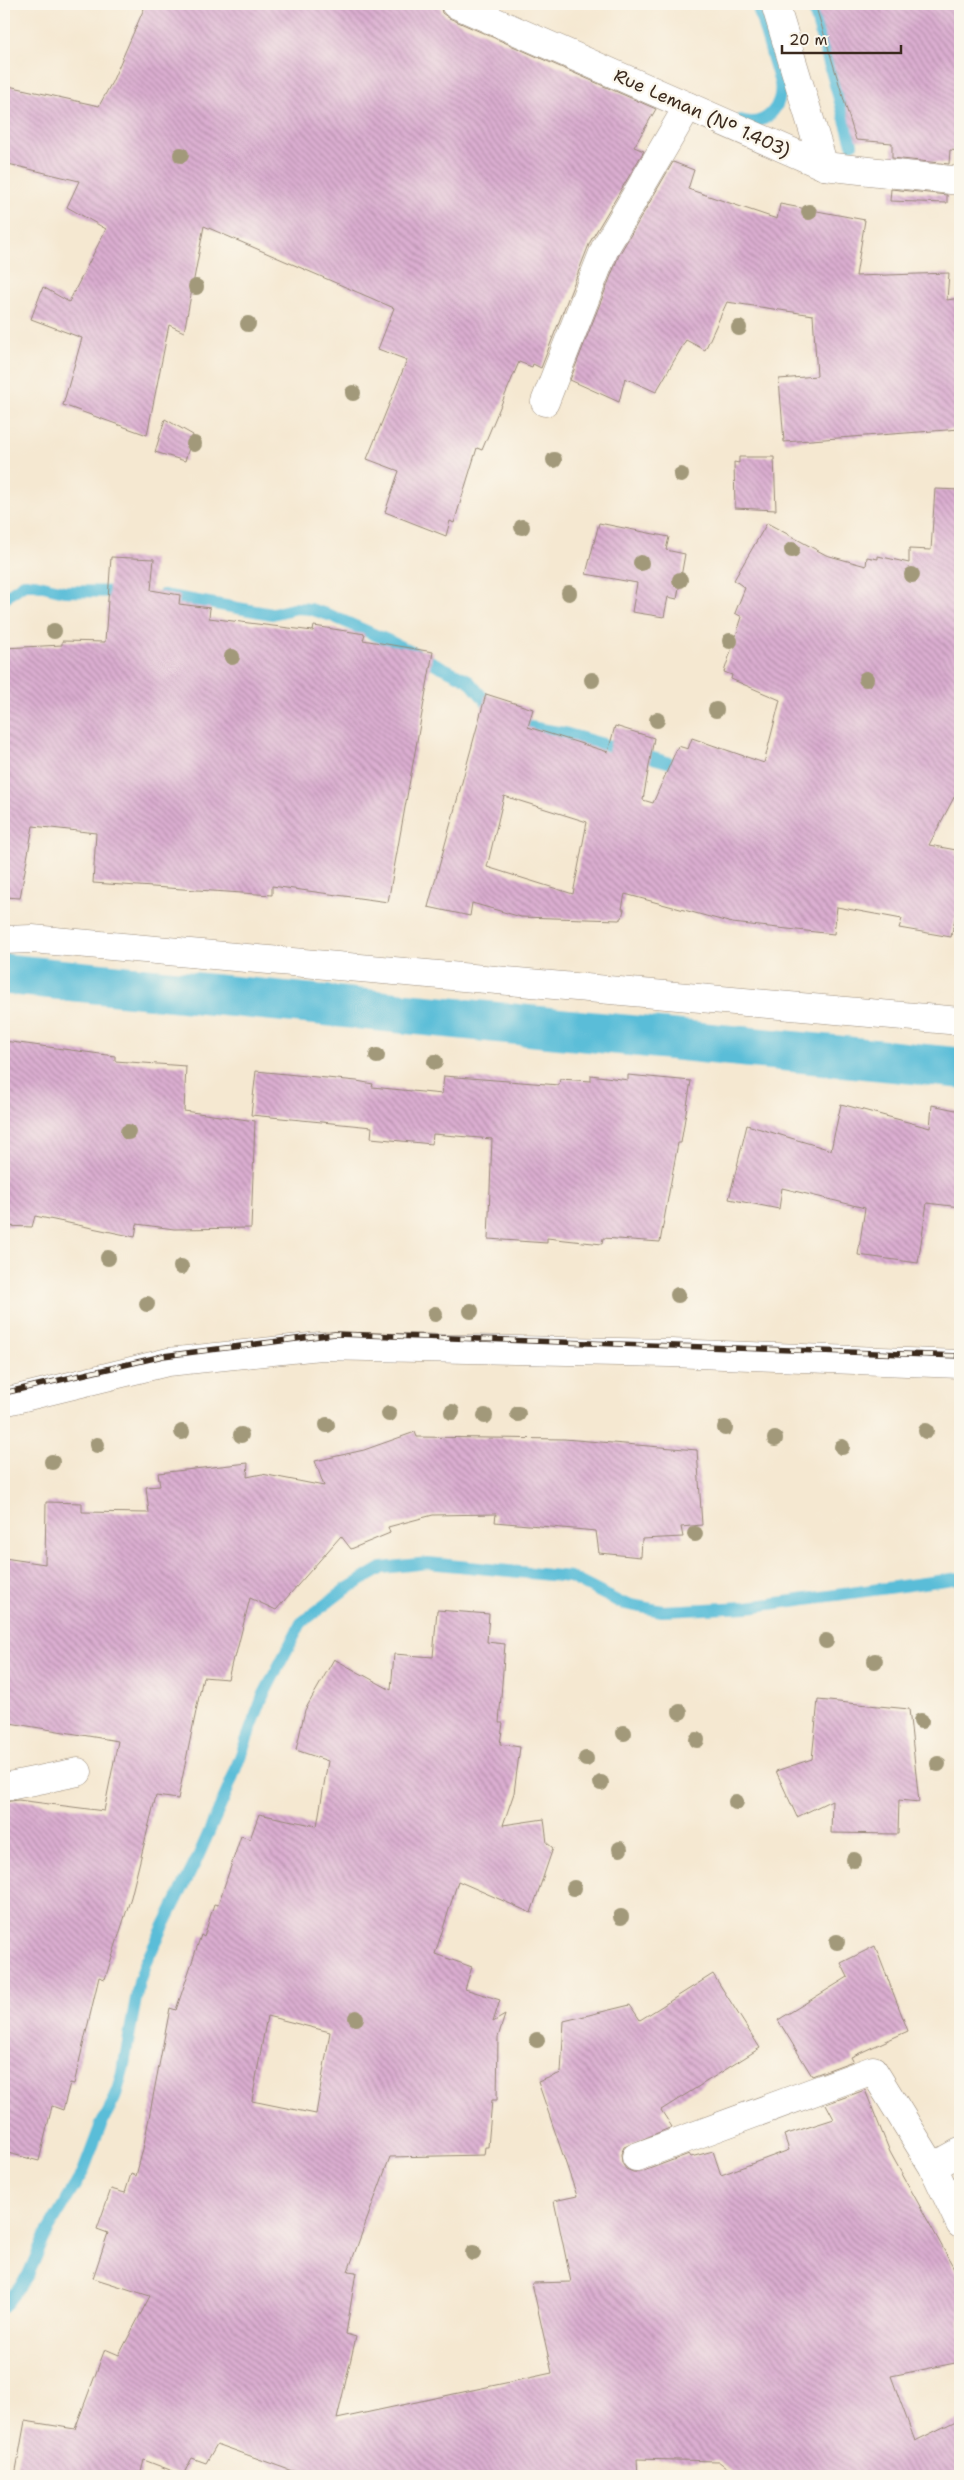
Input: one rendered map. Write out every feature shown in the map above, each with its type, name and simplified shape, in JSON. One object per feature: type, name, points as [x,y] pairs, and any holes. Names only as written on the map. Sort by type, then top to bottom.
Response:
[{"type":"street","name":"Rue Leman (N° 1.403)","points":[[455,4],[824,166],[960,181]]},
{"type":"street","points":[[776,4],[824,166]]},
{"type":"street","points":[[545,402],[605,248],[688,106]]},
{"type":"street","points":[[4,940],[32,939],[960,1021]]},
{"type":"street","points":[[4,1402],[168,1362],[320,1346],[670,1354],[960,1364]]},
{"type":"street","points":[[4,1787],[78,1772]]},
{"type":"street","points":[[636,2157],[873,2070],[933,2167],[960,2224]]},
{"type":"street","points":[[933,2167],[960,2152]]},
{"type":"building","points":[[146,4],[440,4],[442,13],[449,18],[656,109],[634,147],[644,151],[590,242],[541,368],[533,364],[532,367],[519,362],[482,450],[477,448],[454,523],[450,521],[446,536],[385,512],[399,471],[367,459],[407,360],[378,349],[394,308],[204,226],[184,332],[169,325],[147,435],[63,405],[82,338],[31,319],[43,287],[69,302],[106,229],[67,207],[79,181],[4,163],[4,85],[99,106],[112,82]]},
{"type":"building","points":[[815,4],[960,4],[960,151],[950,150],[949,164],[892,158],[892,143],[856,140]]},
{"type":"building","points":[[673,162],[694,170],[688,189],[777,219],[780,204],[865,220],[856,276],[949,273],[947,300],[960,298],[960,429],[784,442],[779,379],[817,376],[813,315],[727,302],[705,350],[686,340],[656,392],[625,378],[619,402],[570,380],[619,255]]},
{"type":"building","points":[[891,189],[947,195],[947,203],[890,201]]},
{"type":"building","points":[[165,419],[193,435],[185,461],[155,452]]},
{"type":"building","points":[[739,457],[774,457],[776,510],[735,508],[734,462],[739,463]]},
{"type":"building","points":[[935,489],[960,490],[960,786],[929,845],[956,850],[955,854],[960,856],[960,898],[951,937],[899,928],[902,919],[837,907],[834,934],[732,923],[625,894],[622,918],[619,920],[521,917],[472,903],[470,916],[428,907],[486,694],[533,709],[528,727],[608,752],[615,726],[654,738],[643,800],[653,803],[678,746],[688,749],[692,738],[764,763],[780,700],[731,679],[732,675],[724,672],[742,617],[735,613],[745,588],[734,580],[767,523],[826,555],[866,566],[867,557],[878,559],[878,556],[909,563],[909,549],[931,550]],"holes":[[[504,796],[587,822],[573,894],[487,867]]]},
{"type":"building","points":[[599,523],[669,537],[666,550],[685,554],[677,599],[668,597],[664,617],[632,612],[637,583],[586,574]]},
{"type":"building","points":[[111,557],[154,559],[151,590],[180,595],[179,604],[210,608],[209,618],[313,631],[314,626],[365,634],[363,640],[433,652],[388,902],[272,886],[272,895],[93,883],[96,833],[33,826],[20,898],[4,897],[4,648],[62,645],[62,641],[105,642]]},
{"type":"building","points":[[4,1041],[115,1056],[115,1061],[186,1066],[184,1111],[255,1121],[251,1228],[174,1229],[137,1224],[135,1237],[35,1216],[32,1227],[4,1226]]},
{"type":"building","points":[[256,1071],[357,1081],[373,1084],[372,1087],[442,1094],[444,1076],[559,1085],[560,1079],[591,1081],[591,1075],[628,1080],[628,1075],[691,1081],[681,1143],[678,1143],[660,1242],[603,1238],[602,1244],[547,1238],[547,1243],[488,1239],[492,1139],[433,1134],[432,1144],[371,1138],[372,1127],[251,1115]]},
{"type":"building","points":[[841,1104],[930,1128],[932,1105],[960,1111],[960,1207],[927,1203],[918,1263],[858,1255],[865,1208],[782,1188],[779,1209],[729,1199],[747,1125],[831,1150]]},
{"type":"building","points":[[415,1432],[417,1437],[564,1439],[697,1450],[702,1525],[681,1527],[683,1537],[642,1539],[641,1557],[599,1553],[596,1531],[495,1522],[496,1514],[433,1515],[388,1527],[390,1533],[351,1549],[341,1536],[276,1610],[250,1598],[228,1679],[203,1677],[178,1799],[156,1796],[131,1897],[105,1979],[99,1977],[74,2084],[70,2083],[63,2110],[52,2106],[39,2161],[4,2152],[4,1802],[18,1800],[104,1811],[118,1741],[4,1722],[4,1558],[45,1564],[46,1502],[82,1503],[82,1512],[149,1513],[146,1487],[160,1486],[158,1473],[248,1463],[247,1477],[262,1474],[324,1486],[315,1461],[364,1450]]},
{"type":"building","points":[[437,1610],[489,1614],[487,1642],[505,1644],[499,1723],[503,1723],[500,1744],[520,1747],[514,1793],[503,1825],[544,1819],[547,1843],[553,1848],[531,1913],[458,1881],[435,1954],[472,1967],[465,1989],[500,2000],[493,2022],[505,2015],[498,2037],[497,2100],[492,2100],[488,2147],[485,2147],[484,2155],[390,2157],[348,2271],[356,2272],[346,2334],[356,2337],[337,2419],[552,2373],[532,2283],[571,2282],[554,2201],[577,2196],[538,2082],[561,2073],[564,2021],[630,2005],[640,2020],[713,1974],[760,2048],[661,2110],[672,2127],[624,2147],[621,2154],[622,2163],[626,2169],[633,2172],[641,2172],[689,2154],[691,2157],[713,2151],[721,2175],[789,2150],[784,2135],[834,2119],[826,2104],[865,2090],[890,2152],[960,2279],[960,2362],[891,2376],[915,2441],[960,2419],[960,2476],[738,2476],[718,2461],[637,2459],[638,2476],[306,2476],[217,2444],[206,2463],[192,2458],[183,2475],[144,2460],[140,2476],[15,2476],[25,2421],[75,2429],[105,2349],[119,2355],[150,2296],[93,2278],[108,2233],[97,2229],[111,2189],[125,2193],[131,2174],[136,2176],[143,2149],[170,2008],[176,2010],[201,1935],[204,1937],[214,1904],[218,1905],[241,1836],[250,1839],[259,1814],[317,1826],[328,1761],[296,1750],[305,1710],[334,1659],[391,1690],[394,1654],[433,1657]],"holes":[[[267,2016],[330,2032],[316,2114],[252,2101]]]},
{"type":"building","points":[[818,1700],[909,1709],[919,1802],[899,1800],[898,1834],[831,1833],[832,1800],[797,1817],[776,1771],[812,1759]]},
{"type":"building","points":[[875,1946],[908,2031],[851,2057],[853,2061],[812,2076],[778,2020],[848,1977],[841,1963]]},
{"type":"waterway","points":[[740,120],[749,122],[765,118],[771,114],[779,100],[780,83],[757,4]]},
{"type":"waterway","points":[[812,4],[852,144]]},
{"type":"waterway","points":[[4,598],[24,584],[35,584],[64,591],[125,592]]},
{"type":"waterway","points":[[163,595],[272,614],[297,608],[310,609],[332,616],[387,640],[468,680],[495,712]]},
{"type":"waterway","points":[[513,724],[564,733],[685,767]]},
{"type":"waterway","points":[[4,974],[960,1068]]},
{"type":"waterway","points":[[4,2307],[28,2275],[46,2234],[83,2172],[100,2127],[115,2098],[123,2070],[139,1982],[145,1964],[197,1859],[228,1789],[263,1696],[301,1623],[343,1591],[382,1568],[428,1563],[570,1577],[621,1603],[662,1611],[748,1607],[960,1578]]},
{"type":"railway","points":[[4,1393],[163,1356],[335,1334],[960,1356]]}]
